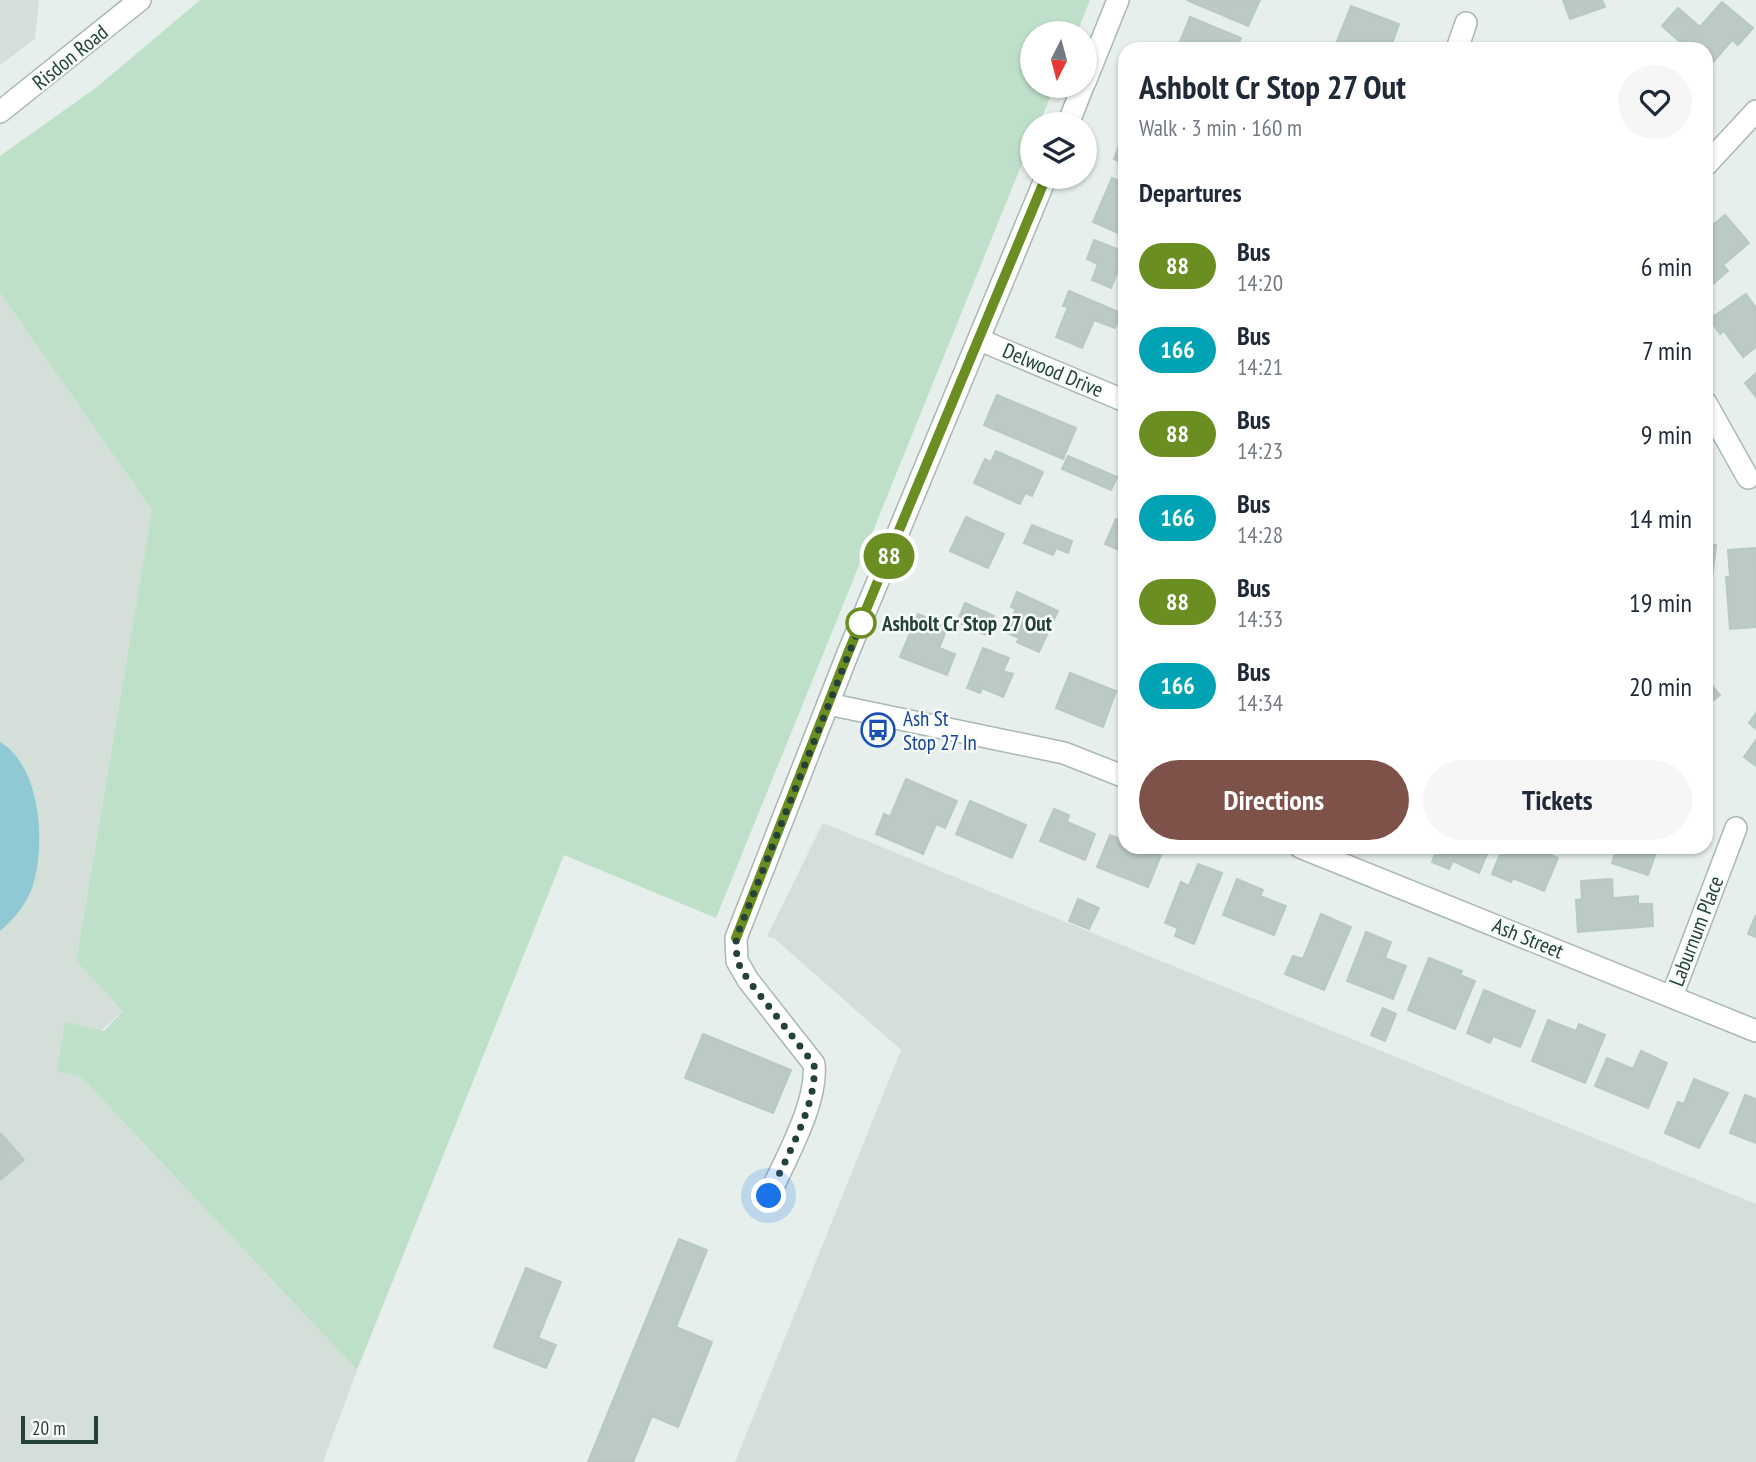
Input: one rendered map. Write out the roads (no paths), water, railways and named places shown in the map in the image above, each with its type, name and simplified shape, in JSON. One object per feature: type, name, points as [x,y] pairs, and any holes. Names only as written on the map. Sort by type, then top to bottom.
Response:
[{"type":"street","name":"Risdon Road","points":[[0,112],[140,0]]},
{"type":"street","points":[[1097,52],[1118,0]]},
{"type":"street","points":[[1459,42],[1466,23]]},
{"type":"street","points":[[1713,157],[1756,111]]},
{"type":"street","points":[[769,1196],[809,1103],[816,1081],[814,1064],[748,980],[737,961],[736,938],[828,704],[1041,189]]},
{"type":"street","name":"Delwood Drive","points":[[980,340],[1118,398]]},
{"type":"street","points":[[1713,416],[1748,478]]},
{"type":"street","points":[[828,704],[1064,753],[1118,774]]},
{"type":"street","name":"Laburnum Place","points":[[1672,996],[1736,828]]},
{"type":"street","name":"Ash Street","points":[[1317,854],[1756,1031]]},
{"type":"water","points":[[0,742],[14,754],[25,770],[32,788],[37,809],[39,851],[32,888],[26,901],[0,931]]},
{"type":"place","name":"Ashbolt Cr Stop 27 Out","points":[[861,623]]},
{"type":"place","name":"Ash St Stop 27 In","points":[[878,730]]}]
